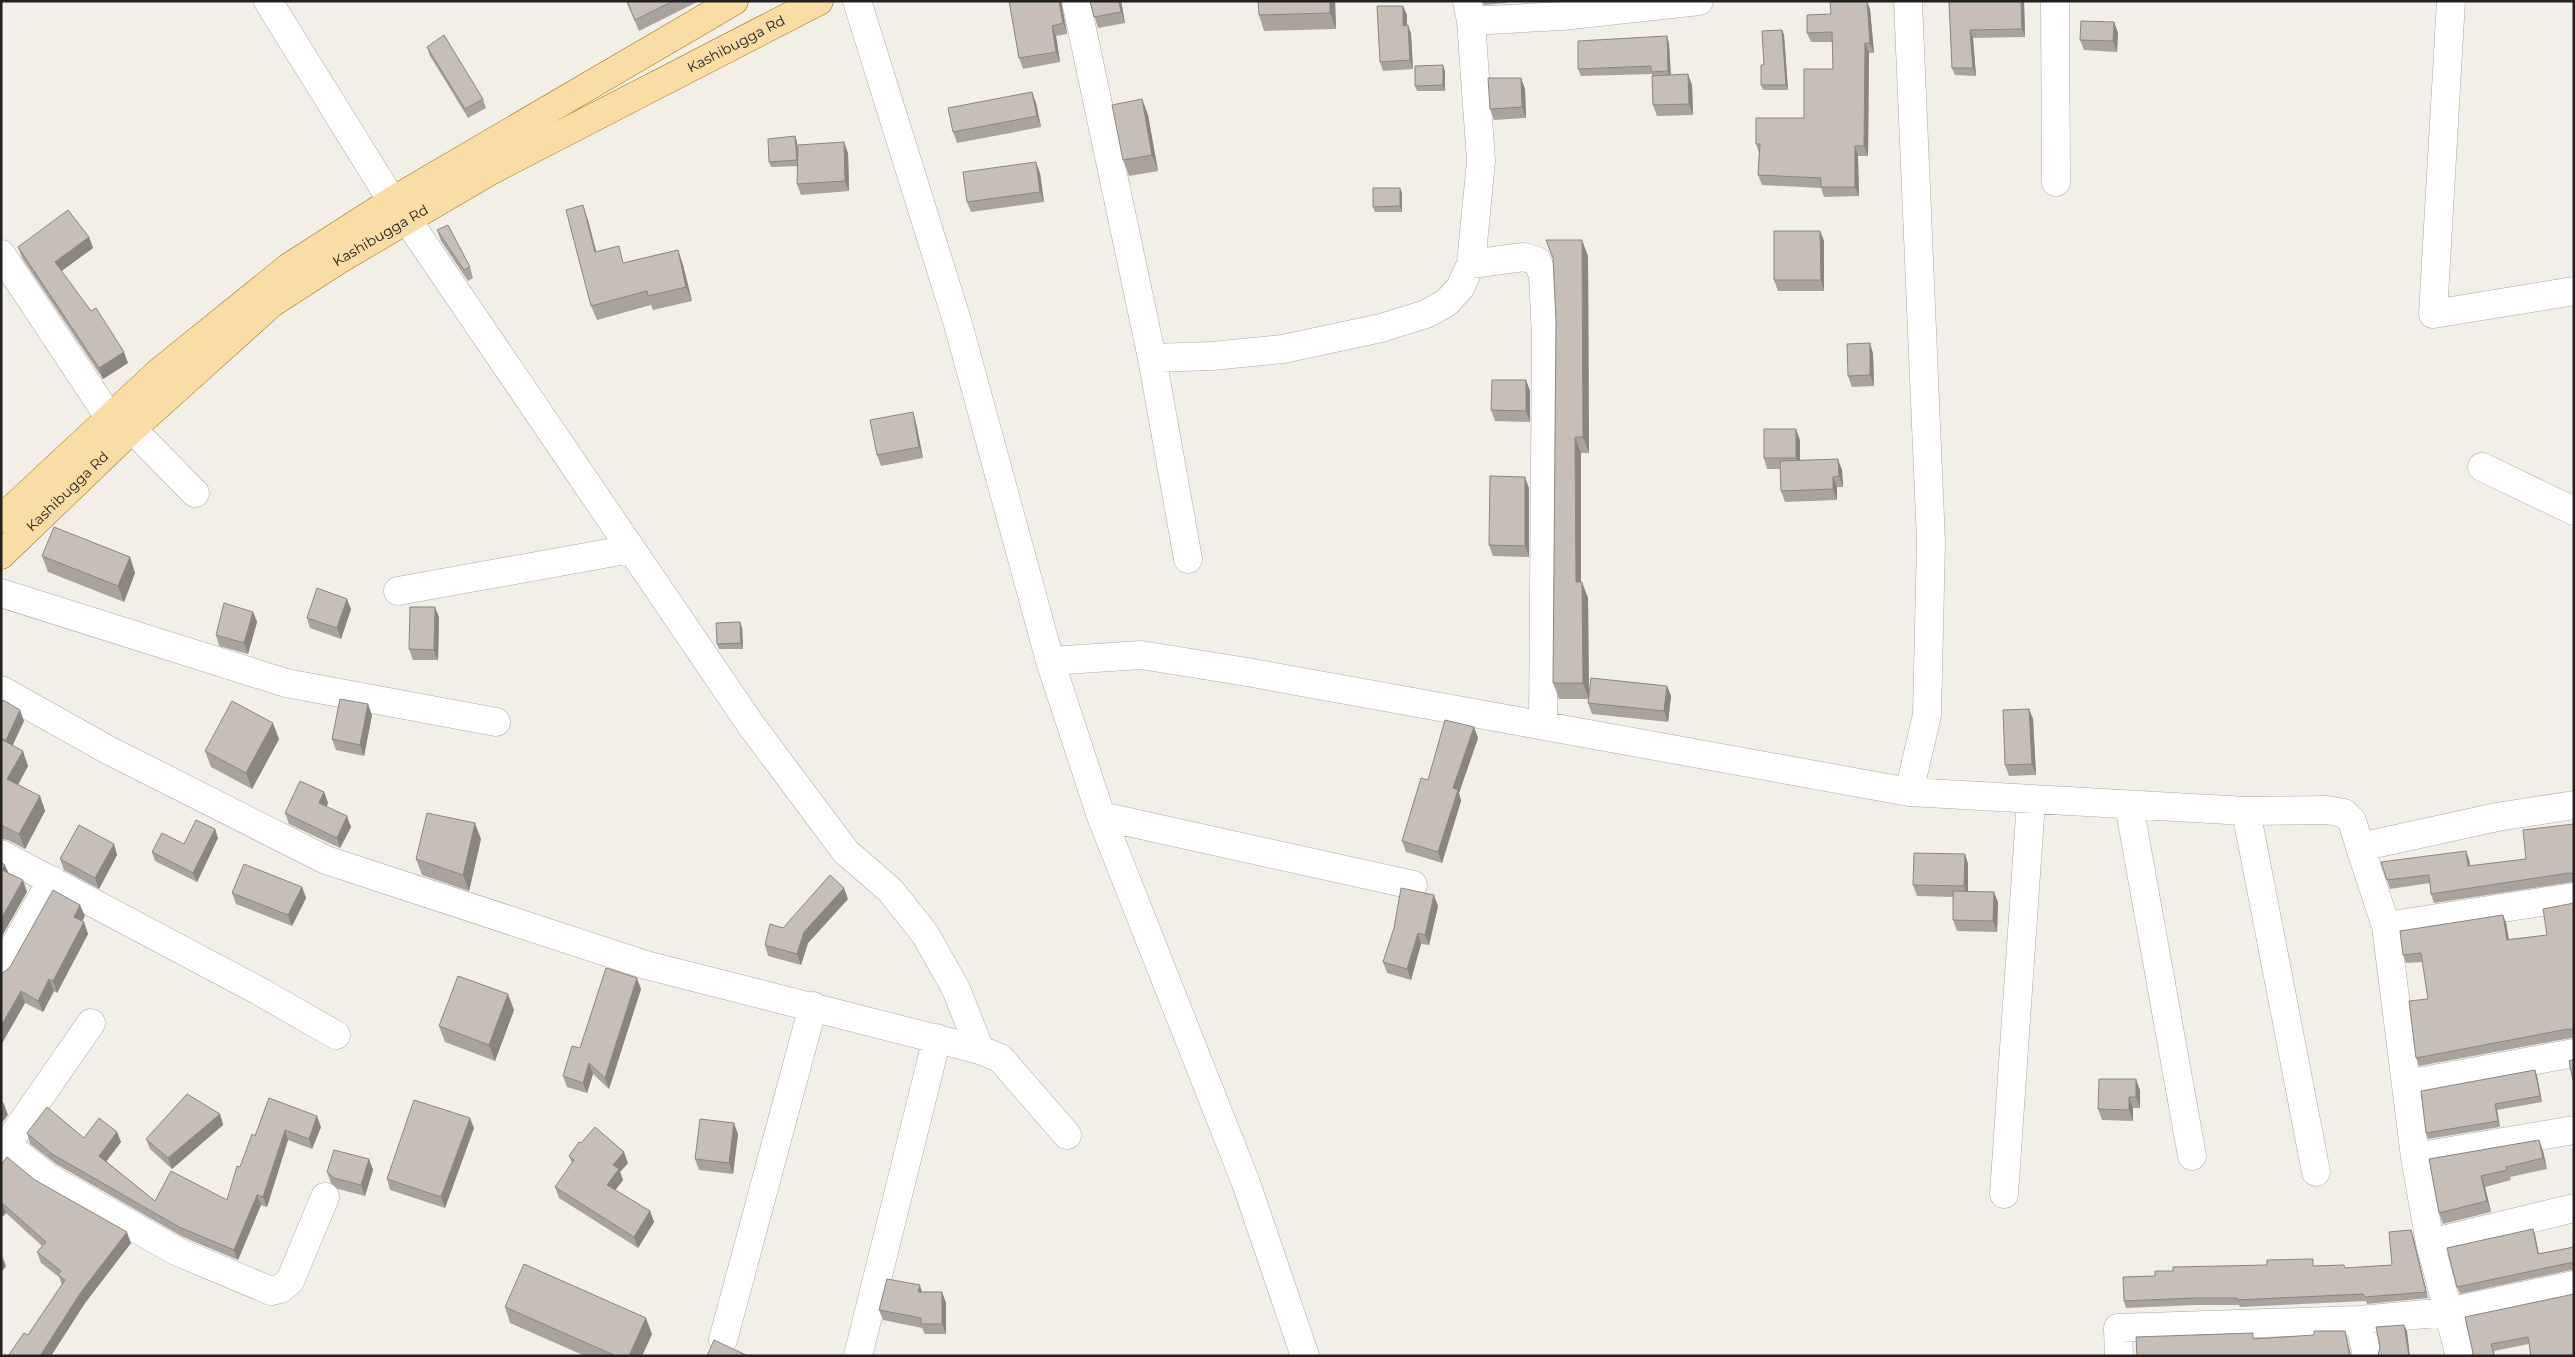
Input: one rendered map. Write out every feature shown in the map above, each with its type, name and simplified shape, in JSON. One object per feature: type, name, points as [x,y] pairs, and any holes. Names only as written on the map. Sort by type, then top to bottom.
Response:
[{"type":"main road","name":"Kashibugga Rd","points":[[400,211],[734,1]]},
{"type":"main road","name":"Kashibugga Rd","points":[[1,555],[121,423],[159,372],[289,267],[400,211],[492,170],[819,1]]},
{"type":"main road","name":"Kashibugga Rd","points":[[1,519],[121,423]]},
{"type":"street","points":[[268,1],[400,211],[751,725],[846,852],[890,890],[925,934],[956,989],[980,1050]]},
{"type":"street","points":[[857,1],[958,324],[1050,661],[1101,816],[1246,1183],[1306,1356]]},
{"type":"street","points":[[1076,1],[1152,358],[1188,559]]},
{"type":"street","points":[[1152,358],[1212,356],[1283,349],[1382,328],[1426,314],[1446,303],[1460,288],[1471,264],[1481,161],[1469,11],[1562,16],[1699,1]]},
{"type":"street","points":[[1908,1],[1931,542],[1927,715],[1908,792]]},
{"type":"street","points":[[2055,1],[2056,182]]},
{"type":"street","points":[[2451,1],[2433,314],[2574,291]]},
{"type":"street","points":[[1,254],[121,423],[195,493]]},
{"type":"street","points":[[1471,264],[1524,257],[1537,261],[1543,276],[1546,337],[1546,536],[1543,725]]},
{"type":"street","points":[[2482,467],[2574,511]]},
{"type":"street","points":[[398,591],[631,549]]},
{"type":"street","points":[[1,593],[286,683],[496,722]]},
{"type":"street","points":[[1050,661],[1141,655],[1543,725],[1908,792],[2031,801],[2129,804],[2246,811],[2327,810],[2344,812],[2352,821],[2386,926],[2415,1158],[2430,1243],[2460,1356]]},
{"type":"street","points":[[1,690],[110,751],[326,860],[646,965],[937,1038],[980,1050],[1000,1058],[1068,1135]]},
{"type":"street","points":[[2004,1194],[2031,801]]},
{"type":"street","points":[[2129,804],[2192,1156]]},
{"type":"street","points":[[2360,847],[2497,818],[2574,805]]},
{"type":"street","points":[[2246,811],[2316,1172]]},
{"type":"street","points":[[1101,816],[1413,885]]},
{"type":"street","points":[[1,854],[336,1035]]},
{"type":"street","points":[[1,970],[52,880]]},
{"type":"street","points":[[2386,926],[2574,896]]},
{"type":"street","points":[[724,1340],[813,1006]]},
{"type":"street","points":[[91,1023],[4,1149],[47,1177],[176,1251],[271,1291],[280,1289],[290,1281],[325,1197]]},
{"type":"street","points":[[858,1356],[937,1038]]},
{"type":"street","points":[[2407,1084],[2574,1053]]},
{"type":"street","points":[[2415,1158],[2574,1130]]},
{"type":"street","points":[[2430,1243],[2574,1208]]},
{"type":"street","points":[[2119,1356],[2118,1328],[2359,1320],[2448,1312],[2574,1286]]},
{"type":"street","points":[[2359,1320],[2367,1356]]},
{"type":"building","points":[[627,1],[673,1],[635,20]]},
{"type":"building","points":[[1009,1],[1059,1],[1063,23],[1052,26],[1056,52],[1019,58]]},
{"type":"building","points":[[1090,1],[1119,1],[1121,12],[1094,17]]},
{"type":"building","points":[[1258,1],[1330,1],[1330,13],[1259,15]]},
{"type":"building","points":[[1830,1],[1867,1],[1870,43],[1865,43],[1864,146],[1855,146],[1855,187],[1821,187],[1821,178],[1758,175],[1760,144],[1756,144],[1756,118],[1804,118],[1804,69],[1833,69],[1832,32],[1807,33],[1807,15],[1831,14]]},
{"type":"building","points":[[1949,1],[2021,1],[2022,29],[1970,30],[1973,68],[1952,68]]},
{"type":"building","points":[[1377,6],[1403,6],[1403,26],[1408,25],[1410,60],[1380,62]]},
{"type":"building","points":[[2081,21],[2114,22],[2113,41],[2080,40]]},
{"type":"building","points":[[1782,30],[1786,85],[1761,85],[1761,65],[1764,65],[1762,31]]},
{"type":"building","points":[[444,35],[483,99],[465,109],[427,47]]},
{"type":"building","points":[[1667,36],[1668,71],[1651,72],[1651,66],[1578,69],[1578,41]]},
{"type":"building","points":[[1443,65],[1443,85],[1415,86],[1415,66]]},
{"type":"building","points":[[1688,74],[1689,104],[1653,105],[1652,76]]},
{"type":"building","points":[[1488,78],[1521,78],[1522,107],[1490,109]]},
{"type":"building","points":[[1032,92],[1037,116],[953,132],[948,108]]},
{"type":"building","points":[[1142,99],[1152,155],[1123,160],[1112,105]]},
{"type":"building","points":[[795,136],[797,160],[769,162],[768,139]]},
{"type":"building","points":[[844,142],[845,181],[797,184],[798,145]]},
{"type":"building","points":[[1036,162],[1040,192],[967,202],[963,172]]},
{"type":"building","points":[[1373,188],[1400,188],[1400,206],[1373,207]]},
{"type":"building","points":[[583,205],[595,252],[619,246],[623,263],[678,250],[686,287],[648,296],[647,291],[591,306],[566,210]]},
{"type":"building","points":[[68,210],[89,237],[55,262],[91,311],[96,308],[124,352],[99,368],[18,247]]},
{"type":"building","points":[[448,225],[470,267],[464,270],[437,230]]},
{"type":"building","points":[[1774,231],[1820,231],[1821,280],[1774,280]]},
{"type":"building","points":[[1546,240],[1582,240],[1583,437],[1575,437],[1576,582],[1582,582],[1583,683],[1553,683],[1556,320],[1553,258]]},
{"type":"building","points":[[1870,343],[1870,375],[1848,376],[1847,344]]},
{"type":"building","points":[[1492,380],[1526,380],[1526,411],[1491,410]]},
{"type":"building","points":[[913,412],[919,447],[877,455],[870,420]]},
{"type":"building","points":[[1764,429],[1796,429],[1796,458],[1764,458]]},
{"type":"building","points":[[1838,459],[1839,476],[1833,477],[1833,489],[1781,491],[1780,461]]},
{"type":"building","points":[[1490,476],[1525,477],[1525,546],[1489,545]]},
{"type":"building","points":[[54,527],[130,557],[118,586],[42,556]]},
{"type":"building","points":[[317,588],[347,599],[337,628],[307,618]]},
{"type":"building","points":[[224,603],[253,612],[244,643],[216,635]]},
{"type":"building","points":[[410,607],[435,607],[434,650],[409,649]]},
{"type":"building","points":[[740,622],[741,643],[717,644],[716,623]]},
{"type":"building","points":[[1591,678],[1667,686],[1664,711],[1588,703]]},
{"type":"building","points":[[340,699],[368,704],[360,745],[332,739]]},
{"type":"building","points":[[3,700],[20,710],[6,740],[1,738],[1,704]]},
{"type":"building","points":[[232,701],[273,723],[246,773],[205,751]]},
{"type":"building","points":[[2029,709],[2032,764],[2005,765],[2003,710]]},
{"type":"building","points":[[1445,720],[1474,727],[1453,788],[1458,790],[1438,852],[1402,841],[1421,778],[1428,780]]},
{"type":"building","points":[[1,739],[23,751],[7,779],[40,796],[19,834],[1,825]]},
{"type":"building","points":[[300,781],[324,792],[319,803],[347,816],[337,838],[285,813]]},
{"type":"building","points":[[427,813],[475,823],[463,875],[416,859]]},
{"type":"building","points":[[196,820],[215,829],[193,873],[152,852],[162,833],[184,844]]},
{"type":"building","points":[[2574,824],[2574,874],[2569,873],[2431,894],[2429,875],[2387,880],[2381,862],[2466,851],[2468,866],[2526,859],[2523,830]]},
{"type":"building","points":[[79,825],[114,844],[95,878],[60,859]]},
{"type":"building","points":[[1914,853],[1965,854],[1964,886],[1913,885]]},
{"type":"building","points":[[1,862],[5,865],[2,870],[23,880],[1,919]]},
{"type":"building","points":[[244,864],[302,887],[288,915],[232,893]]},
{"type":"building","points":[[830,875],[844,888],[804,932],[797,954],[765,945],[770,924],[783,928]]},
{"type":"building","points":[[1401,888],[1434,895],[1425,935],[1418,933],[1407,969],[1383,962],[1394,928]]},
{"type":"building","points":[[53,890],[80,905],[74,917],[84,922],[53,981],[49,979],[38,1001],[21,991],[1,1026],[1,973],[10,967]]},
{"type":"building","points":[[1953,891],[1994,892],[1993,921],[1953,920]]},
{"type":"building","points":[[2574,903],[2574,1030],[2568,1029],[2416,1058],[2409,1001],[2428,999],[2421,953],[2403,955],[2400,931],[2503,915],[2507,940],[2547,935],[2543,909]]},
{"type":"building","points":[[606,968],[637,978],[605,1078],[589,1063],[583,1083],[563,1076],[572,1046],[580,1048]]},
{"type":"building","points":[[458,976],[508,994],[489,1045],[439,1026]]},
{"type":"building","points":[[2574,1059],[2574,1081],[2573,1081],[2569,1061]]},
{"type":"building","points":[[2535,1070],[2540,1096],[2495,1104],[2498,1121],[2426,1133],[2421,1091]]},
{"type":"building","points":[[2099,1079],[2136,1079],[2136,1097],[2129,1097],[2129,1110],[2098,1109]]},
{"type":"building","points":[[187,1094],[220,1114],[168,1158],[146,1139]]},
{"type":"building","points":[[269,1098],[317,1116],[309,1139],[285,1130],[263,1197],[257,1195],[234,1250],[179,1227],[52,1154],[27,1133],[47,1107],[84,1138],[99,1118],[117,1132],[99,1156],[155,1201],[171,1171],[227,1200],[237,1166],[240,1167],[252,1134],[255,1136]]},
{"type":"building","points":[[414,1100],[470,1118],[441,1197],[387,1179]]},
{"type":"building","points":[[700,1119],[734,1123],[729,1163],[695,1159]]},
{"type":"building","points":[[595,1127],[624,1152],[613,1165],[619,1169],[607,1185],[650,1211],[634,1237],[555,1187],[574,1160],[569,1156],[579,1142],[581,1143]]},
{"type":"building","points":[[2539,1140],[2543,1158],[2506,1167],[2507,1170],[2481,1176],[2487,1201],[2439,1213],[2429,1159]]},
{"type":"building","points":[[334,1150],[369,1159],[361,1185],[334,1178],[327,1172]]},
{"type":"building","points":[[7,1157],[35,1180],[127,1232],[81,1292],[40,1356],[8,1356],[24,1333],[28,1335],[65,1280],[58,1275],[61,1271],[37,1252],[46,1242],[1,1203],[1,1165]]},
{"type":"building","points":[[2533,1229],[2538,1254],[2574,1247],[2574,1263],[2457,1287],[2447,1248]]},
{"type":"building","points":[[2411,1230],[2426,1292],[2365,1297],[2363,1294],[2237,1300],[2237,1298],[2194,1298],[2124,1301],[2123,1277],[2155,1276],[2155,1271],[2173,1271],[2173,1267],[2267,1265],[2267,1260],[2313,1259],[2313,1266],[2344,1265],[2345,1268],[2392,1265],[2389,1232]]},
{"type":"building","points":[[524,1264],[646,1318],[629,1356],[616,1356],[505,1307]]},
{"type":"building","points":[[887,1279],[920,1285],[918,1292],[942,1292],[942,1324],[921,1324],[921,1318],[879,1310]]},
{"type":"building","points":[[2574,1294],[2574,1356],[2531,1356],[2528,1337],[2491,1344],[2494,1356],[2471,1356],[2473,1353],[2465,1317]]},
{"type":"building","points":[[2404,1325],[2409,1356],[2378,1356],[2380,1346],[2376,1327]]},
{"type":"building","points":[[2314,1331],[2345,1331],[2351,1356],[2137,1356],[2136,1337],[2253,1333],[2253,1339],[2314,1335]]},
{"type":"building","points":[[714,1340],[748,1356],[707,1356]]}]
